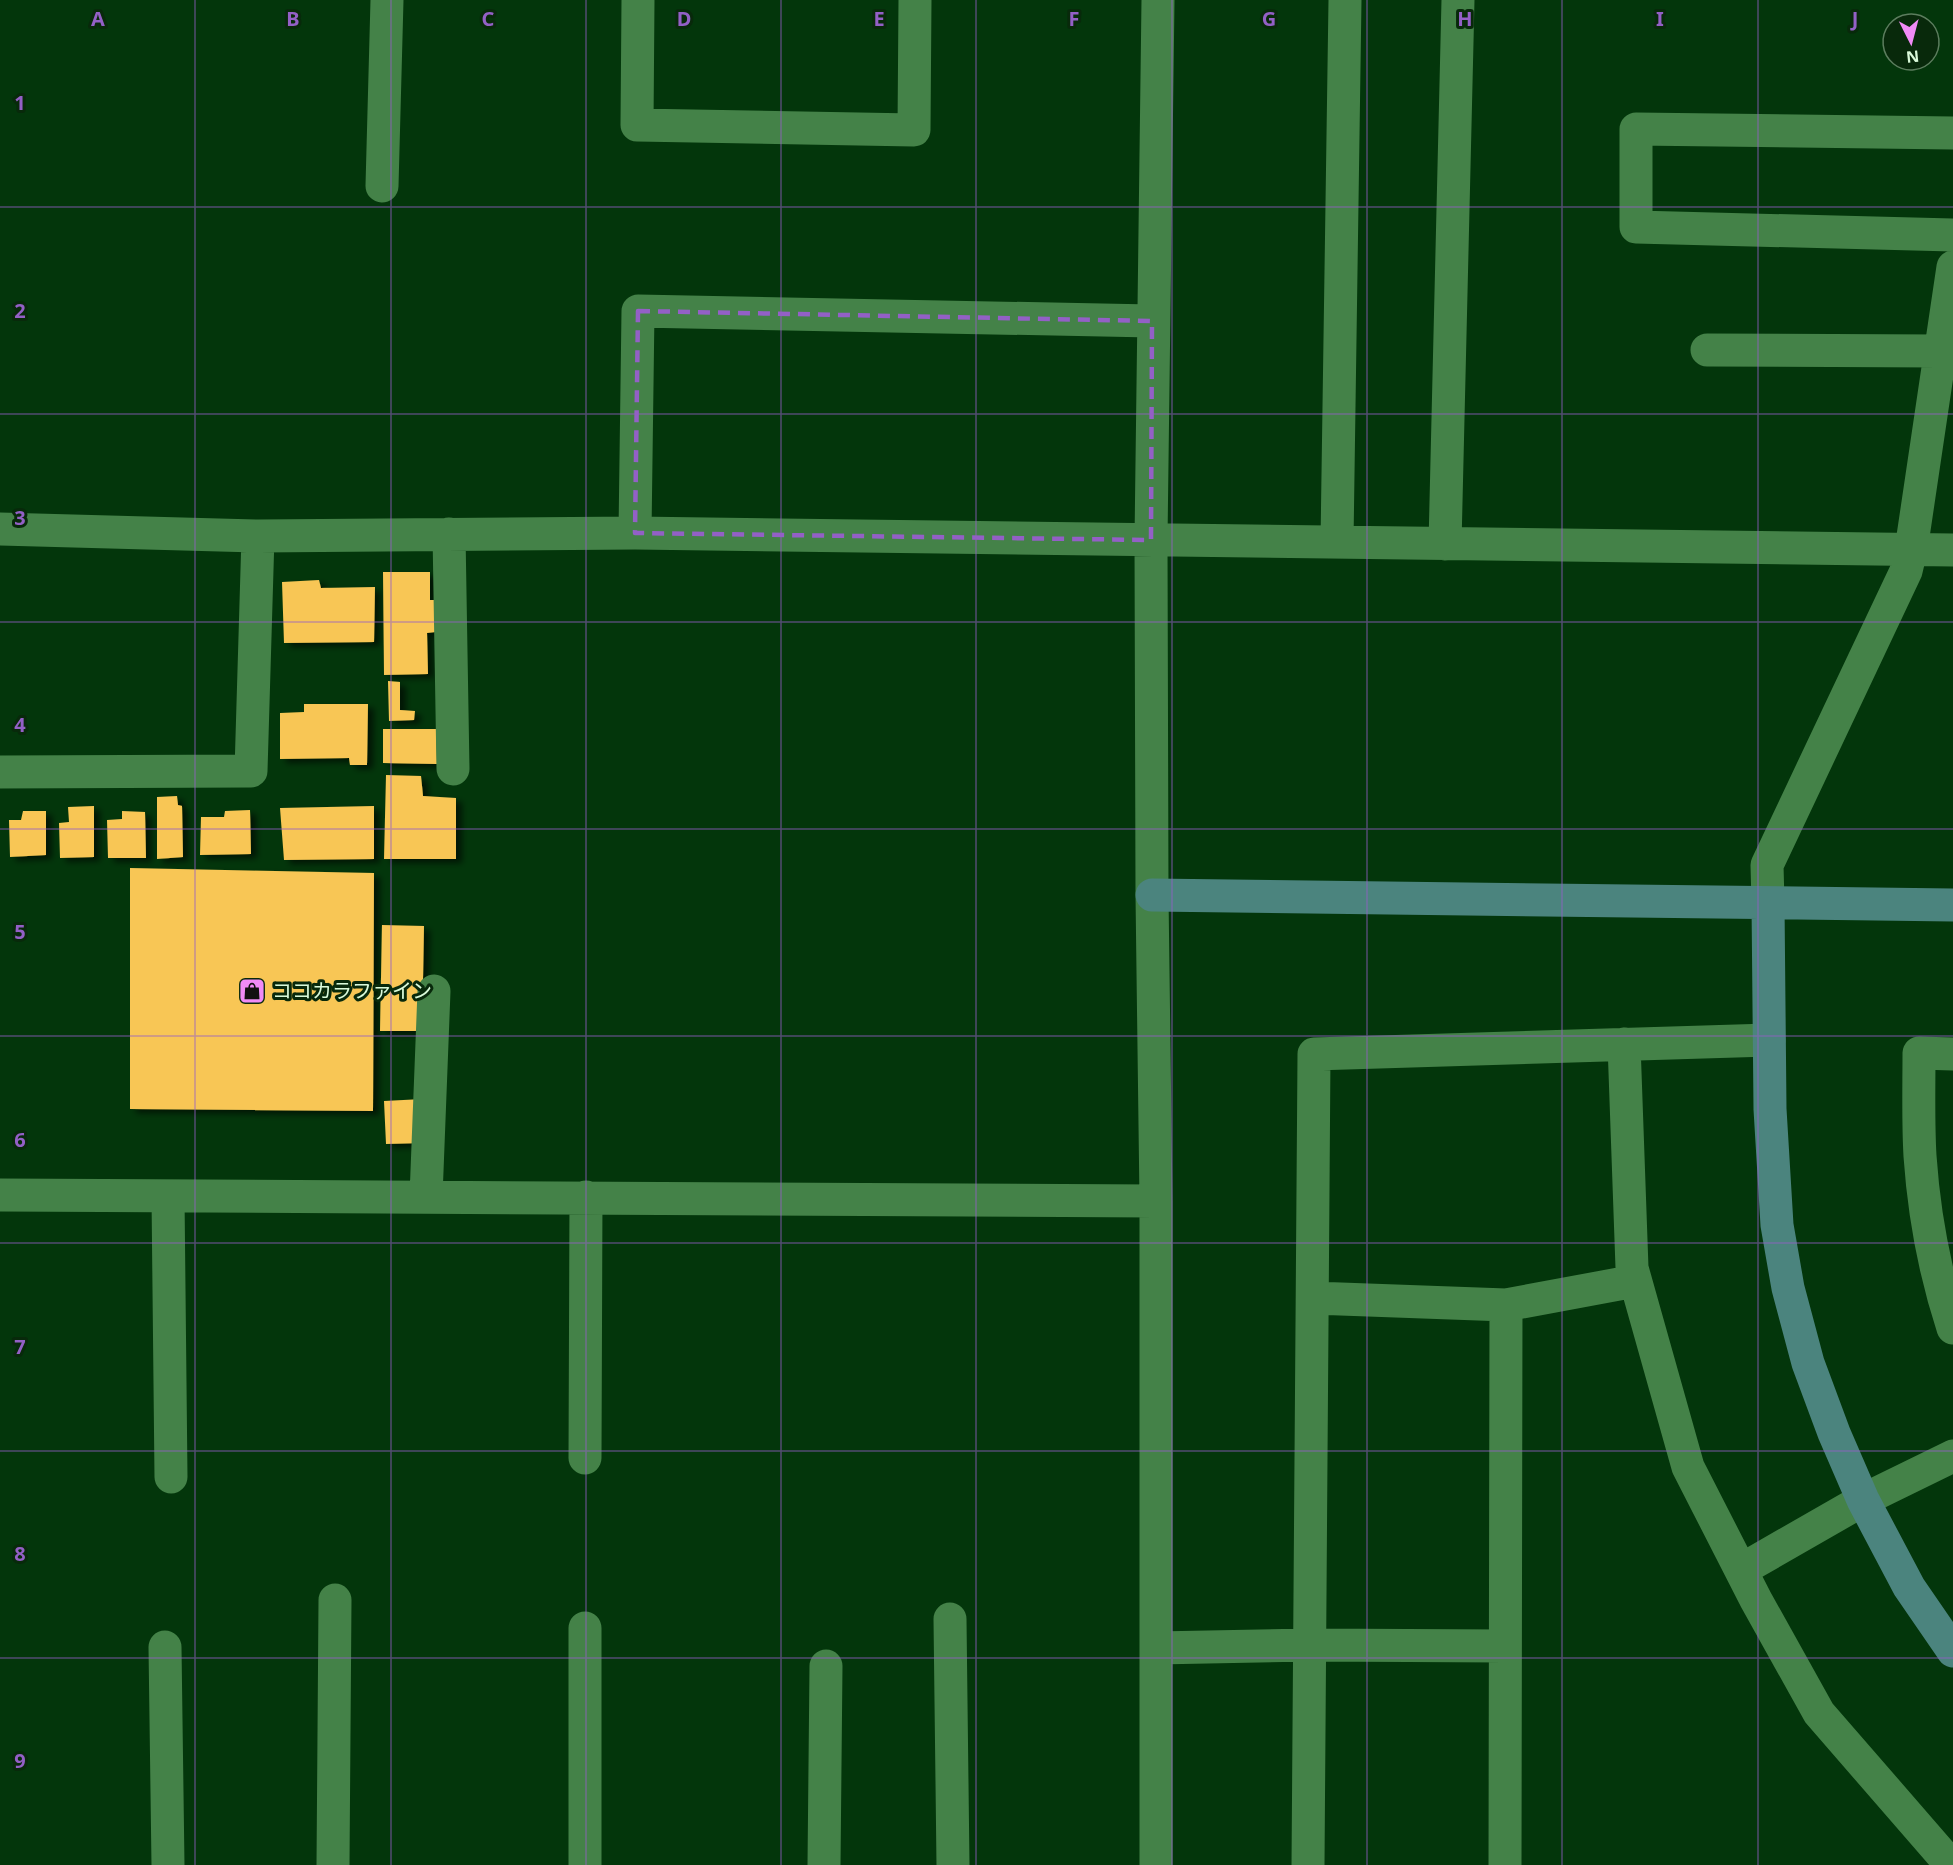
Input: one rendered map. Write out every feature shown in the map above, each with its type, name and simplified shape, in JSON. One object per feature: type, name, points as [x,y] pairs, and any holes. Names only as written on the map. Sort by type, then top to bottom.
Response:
[{"type":"street","points":[[382,186],[387,0]]},
{"type":"street","points":[[638,0],[637,125],[914,130],[915,0]]},
{"type":"street","points":[[1155,1865],[1156,1201],[1151,540],[1152,321],[1158,0]]},
{"type":"street","points":[[1337,542],[1345,0]]},
{"type":"street","points":[[1445,544],[1458,0]]},
{"type":"street","points":[[1953,133],[1636,129],[1636,226],[1953,236]]},
{"type":"street","points":[[1953,267],[1906,571],[1767,865],[1769,1040],[1776,1225],[1788,1288],[1808,1363],[1834,1433],[1863,1500],[1909,1587],[1953,1651]]},
{"type":"street","points":[[635,533],[638,311],[1152,321]]},
{"type":"street","points":[[1707,350],[1940,351]]},
{"type":"street","points":[[0,529],[258,536],[635,533],[1953,550]]},
{"type":"street","points":[[449,534],[453,769]]},
{"type":"street","points":[[0,772],[251,771],[258,536]]},
{"type":"street","points":[[1152,895],[1953,905]]},
{"type":"street","points":[[426,1197],[434,991]]},
{"type":"street","points":[[1308,1865],[1314,1054],[1769,1040]]},
{"type":"street","points":[[1624,1044],[1632,1268],[1688,1467],[1819,1713],[1951,1865]]},
{"type":"street","points":[[1953,1054],[1919,1053],[1920,1156],[1940,1287],[1953,1328]]},
{"type":"street","points":[[0,1195],[1156,1201]]},
{"type":"street","points":[[168,1196],[171,1477]]},
{"type":"street","points":[[585,1458],[586,1197]]},
{"type":"street","points":[[1313,1298],[1506,1305],[1635,1281]]},
{"type":"street","points":[[1505,1865],[1506,1305]]},
{"type":"street","points":[[1741,1570],[1863,1500],[1953,1456]]},
{"type":"street","points":[[333,1865],[335,1600]]},
{"type":"street","points":[[950,1619],[952,1865]]},
{"type":"street","points":[[585,1628],[585,1865]]},
{"type":"street","points":[[1156,1648],[1310,1645],[1505,1646]]},
{"type":"street","points":[[165,1647],[168,1865]]},
{"type":"street","points":[[824,1865],[826,1666]]},
{"type":"highlighted area","points":[[638,311],[1152,321],[1151,540],[635,533]]},
{"type":"building","points":[[383,572],[430,572],[430,600],[436,600],[435,632],[427,633],[428,674],[384,675]]},
{"type":"building","points":[[319,580],[321,588],[375,587],[374,642],[284,643],[282,582]]},
{"type":"building","points":[[388,681],[400,682],[400,710],[415,711],[414,720],[389,721]]},
{"type":"building","points":[[304,704],[368,704],[367,765],[350,765],[349,758],[280,759],[280,713],[304,712]]},
{"type":"building","points":[[383,729],[436,729],[437,764],[383,763]]},
{"type":"building","points":[[386,775],[421,776],[423,796],[456,798],[456,859],[384,859]]},
{"type":"building","points":[[177,796],[178,805],[182,806],[183,857],[157,859],[157,797]]},
{"type":"building","points":[[94,806],[94,857],[60,858],[59,823],[69,822],[68,807]]},
{"type":"building","points":[[374,806],[374,859],[284,860],[280,808]]},
{"type":"building","points":[[250,810],[251,854],[200,855],[201,817],[224,817],[225,811]]},
{"type":"building","points":[[23,811],[46,811],[46,855],[10,857],[9,820],[21,820]]},
{"type":"building","points":[[122,811],[145,812],[146,858],[108,858],[107,820],[122,819]]},
{"type":"building","name":"ココカラファイン","points":[[130,868],[374,873],[373,1111],[130,1109]]},
{"type":"building","points":[[382,925],[424,926],[422,1031],[380,1031]]},
{"type":"building","points":[[423,1099],[421,1143],[386,1144],[384,1101]]},
{"type":"place","name":"ココカラファイン","points":[[252,991]]}]
